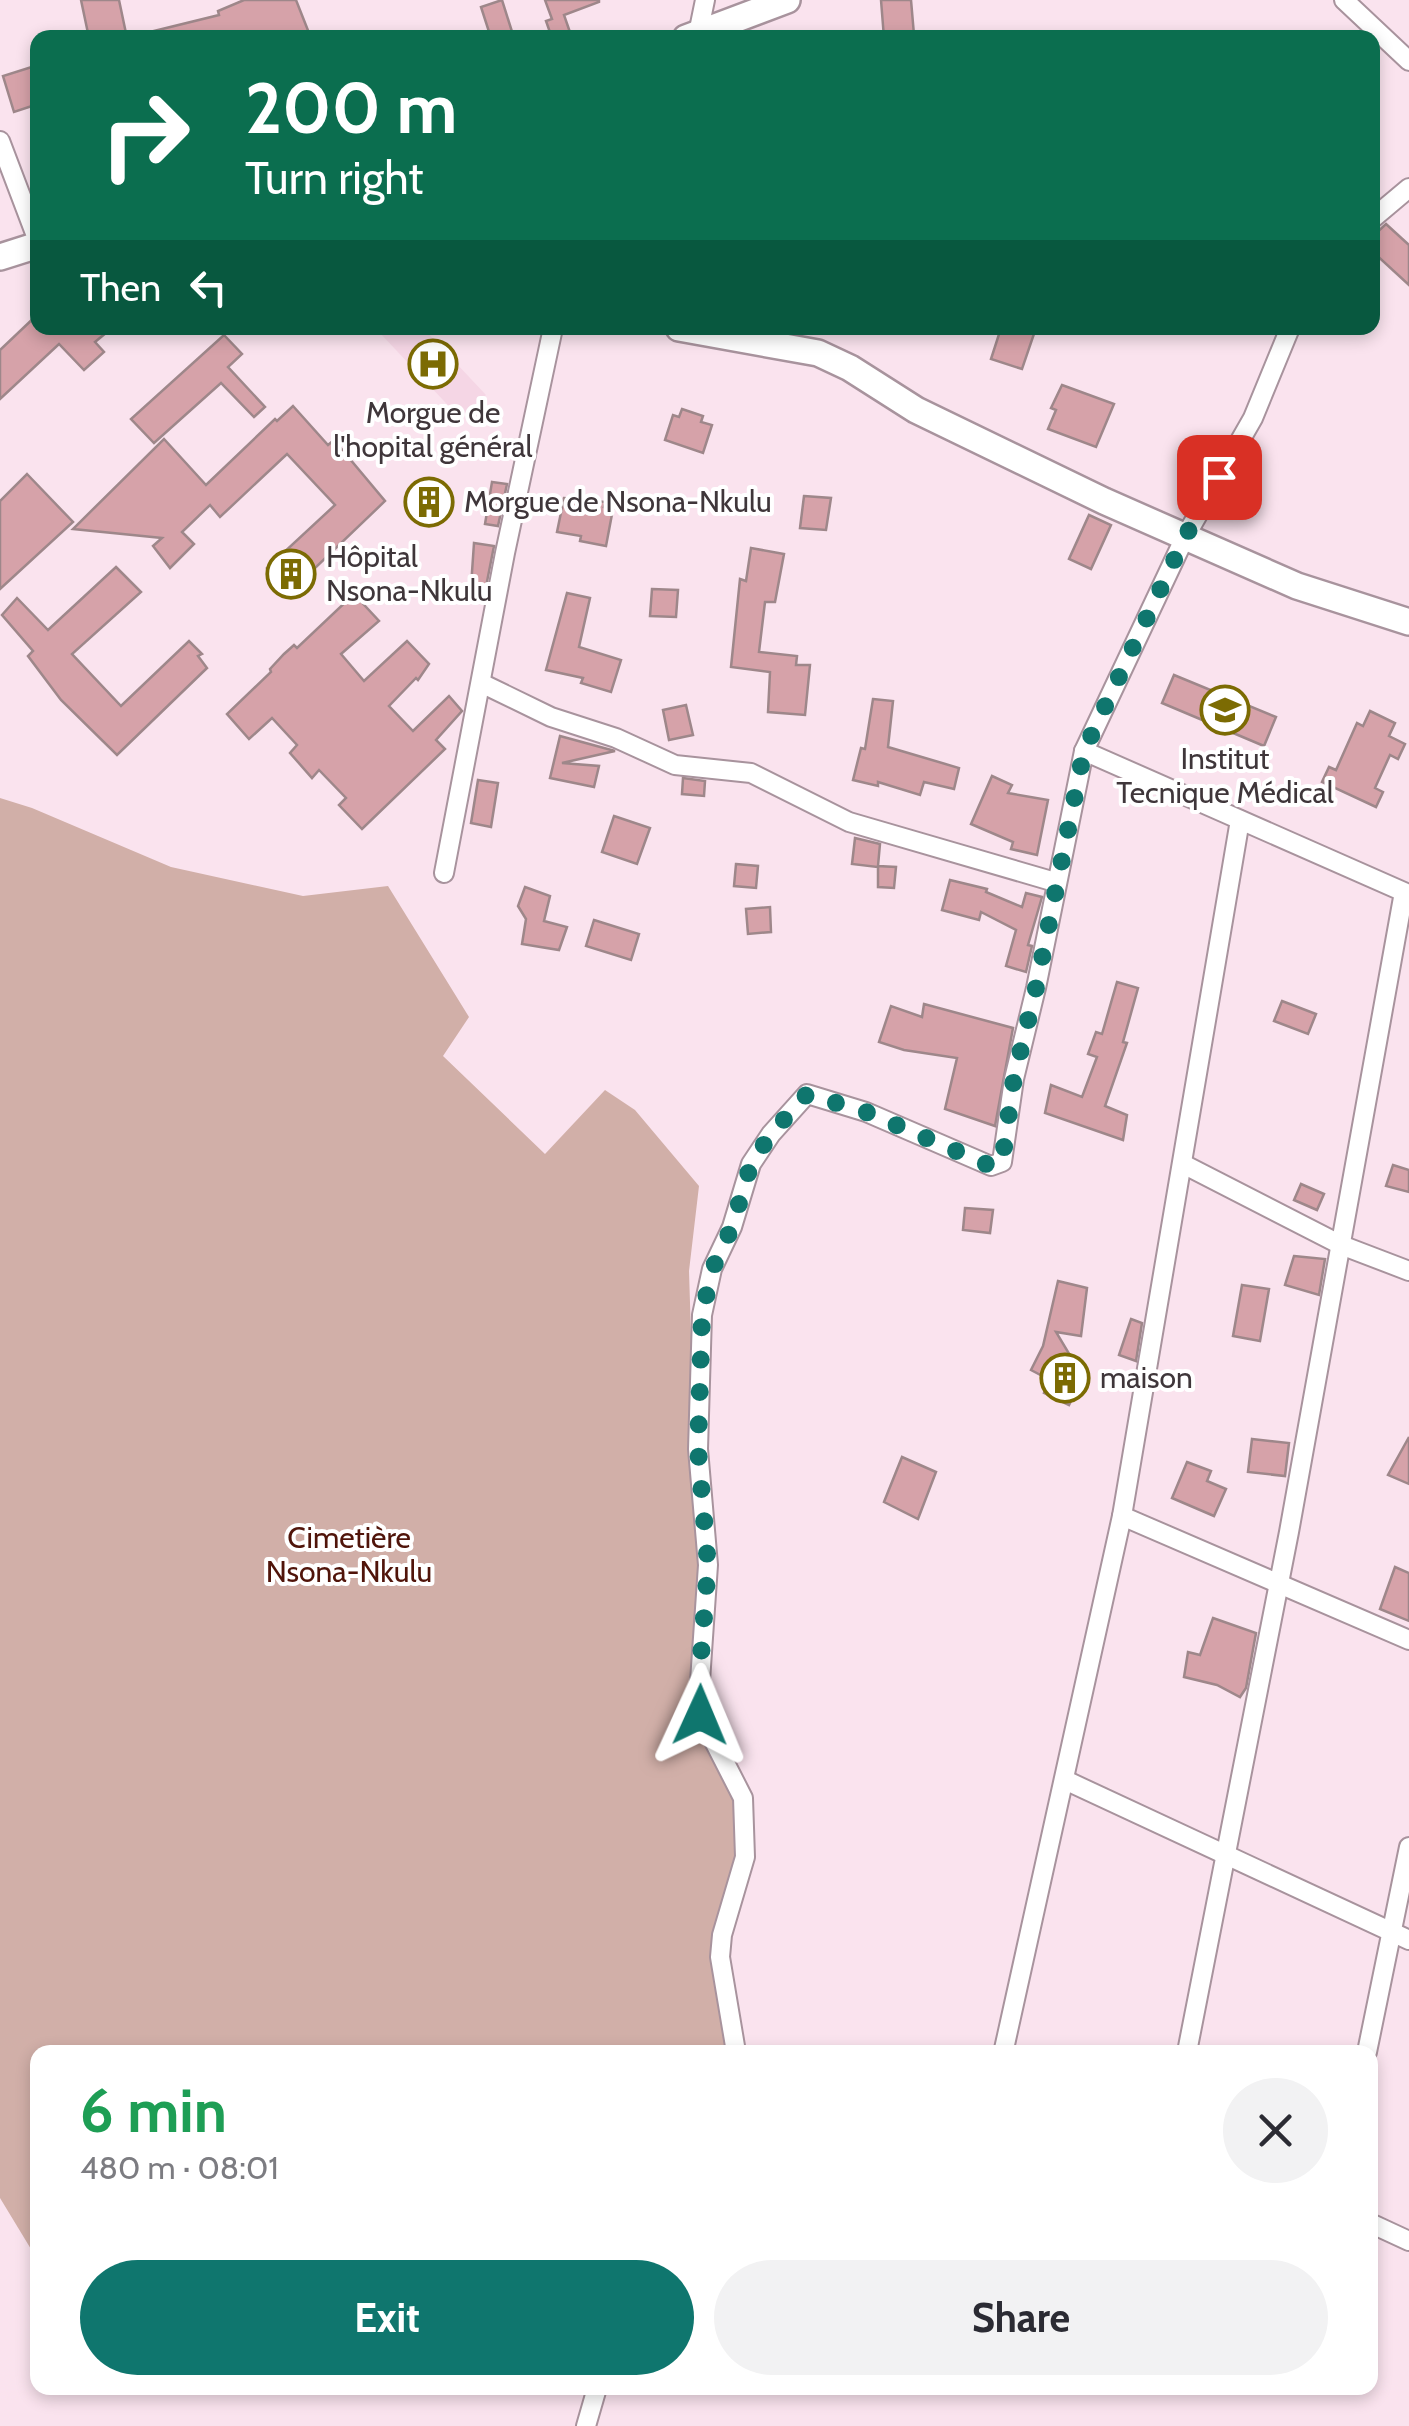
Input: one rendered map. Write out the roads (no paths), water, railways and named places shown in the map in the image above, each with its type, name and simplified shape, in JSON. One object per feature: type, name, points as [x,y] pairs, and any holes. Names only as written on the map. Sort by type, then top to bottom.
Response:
[{"type":"street","points":[[694,30],[704,0]]},
{"type":"street","points":[[708,30],[787,0]]},
{"type":"street","points":[[1344,0],[1376,30]]},
{"type":"street","points":[[1380,34],[1409,61]]},
{"type":"street","points":[[0,141],[30,221]]},
{"type":"street","points":[[1380,212],[1409,188]]},
{"type":"street","points":[[0,257],[30,245]]},
{"type":"street","points":[[444,873],[552,335]]},
{"type":"street","points":[[719,335],[818,353],[850,368],[916,410],[1185,537],[1297,586],[1409,622]]},
{"type":"street","points":[[735,2045],[720,1957],[744,1857],[745,1814],[738,1784],[698,1710],[708,1565],[700,1490],[699,1403],[702,1315],[710,1279],[732,1227],[751,1164],[771,1134],[807,1094],[866,1112],[991,1166],[1002,1162],[1014,1078],[1084,751],[1185,537],[1253,418],[1287,335]]},
{"type":"street","points":[[480,683],[551,717],[616,738],[674,765],[750,773],[849,822],[1056,882]]},
{"type":"street","points":[[1084,751],[1407,889],[1279,1584],[1188,2045]]},
{"type":"street","points":[[1005,2045],[1122,1516],[1240,820]]},
{"type":"street","points":[[1183,1164],[1341,1244],[1409,1272]]},
{"type":"street","points":[[1122,1516],[1409,1640]]},
{"type":"street","points":[[1065,1780],[1409,1940]]},
{"type":"street","points":[[1368,2045],[1409,1847]]},
{"type":"street","points":[[1378,2227],[1409,2241]]},
{"type":"street","points":[[586,2426],[595,2395]]},
{"type":"place","name":"Morgue de l'hopital général","points":[[433,364]]},
{"type":"place","name":"Morgue de Nsona-Nkulu","points":[[429,502]]},
{"type":"place","name":"Hôpital Nsona-Nkulu","points":[[291,574]]},
{"type":"place","name":"Institut Tecnique Médical","points":[[1225,710]]},
{"type":"place","name":"maison","points":[[1065,1378]]},
{"type":"park label","name":"Cimetière Nsona-Nkulu","points":[[349,1555]]}]
